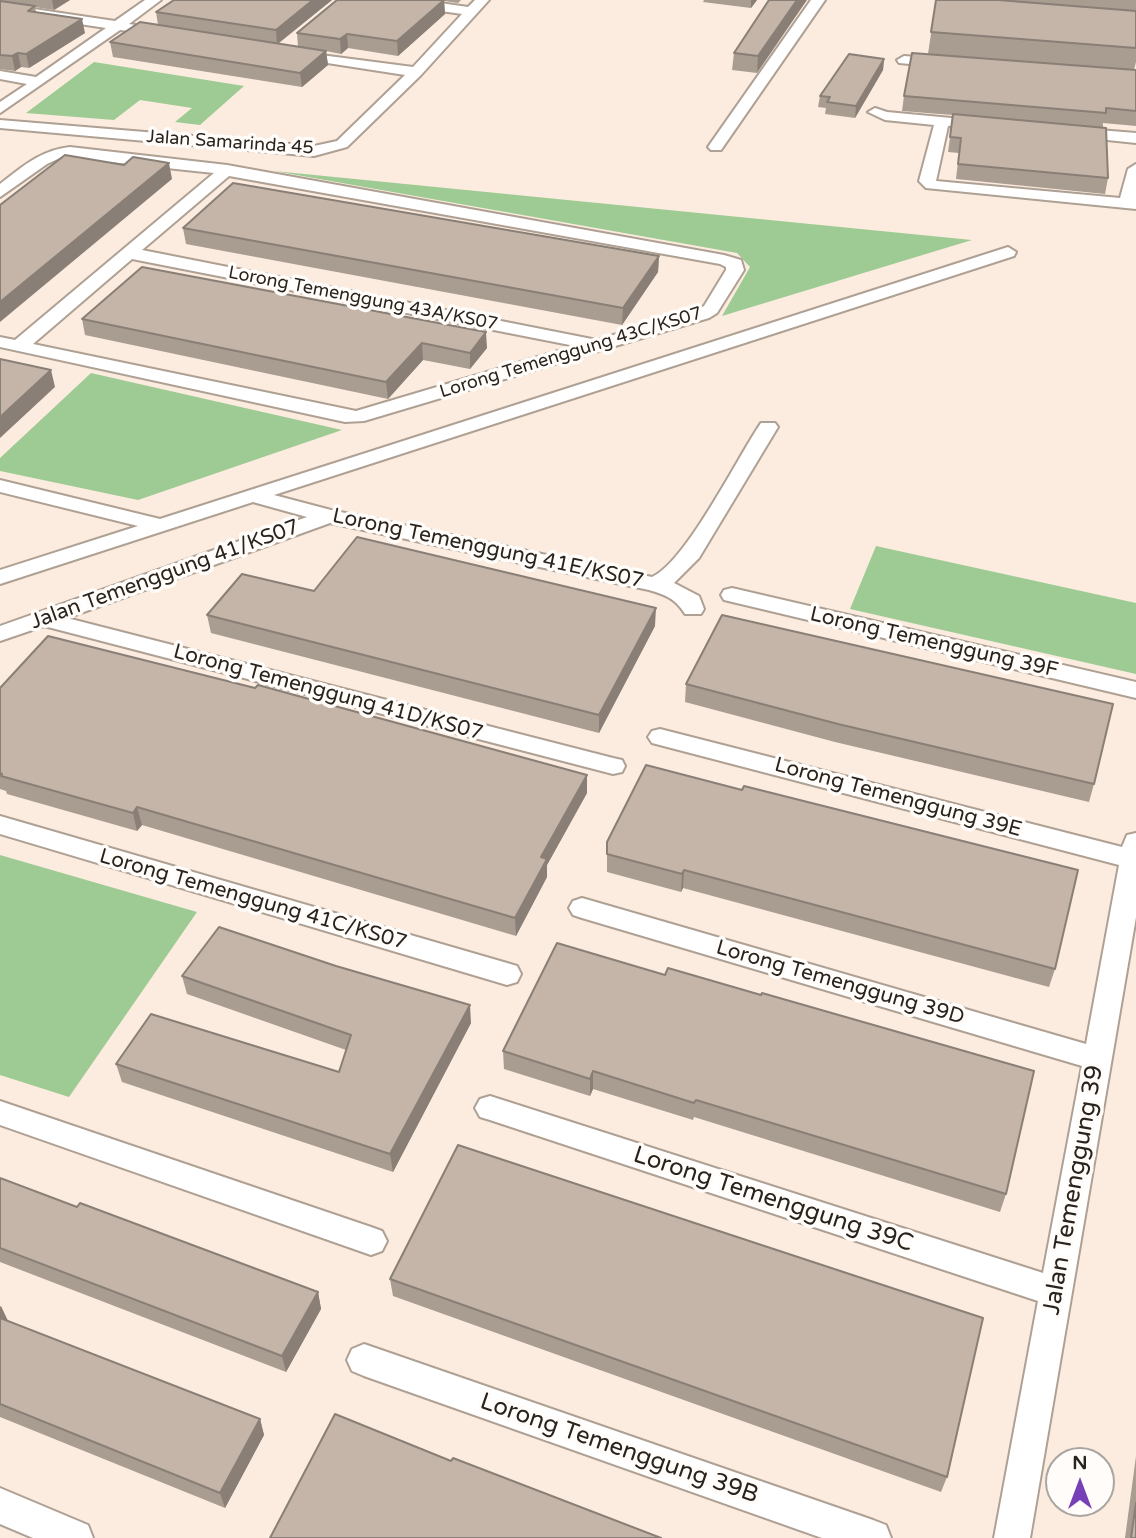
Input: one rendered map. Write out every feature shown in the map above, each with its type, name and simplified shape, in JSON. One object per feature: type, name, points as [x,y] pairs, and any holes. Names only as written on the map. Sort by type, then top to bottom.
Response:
[{"type":"street","points":[[0,109],[154,0]]},
{"type":"street","points":[[391,0],[476,5]]},
{"type":"street","points":[[716,147],[818,0]]},
{"type":"street","name":"Jalan Samarinda 45","points":[[0,124],[314,151],[329,149],[342,144],[416,72],[476,5]]},
{"type":"street","points":[[0,8],[179,35]]},
{"type":"street","points":[[285,48],[416,72]]},
{"type":"street","points":[[904,60],[958,64]]},
{"type":"street","points":[[0,75],[37,81]]},
{"type":"street","points":[[875,112],[886,116],[970,123]]},
{"type":"street","points":[[942,121],[928,181],[932,185],[1131,204],[1136,169]]},
{"type":"street","points":[[1053,131],[1136,138]]},
{"type":"street","points":[[0,192],[47,156],[57,152],[227,170]]},
{"type":"street","points":[[19,346],[227,170]]},
{"type":"street","name":"Lorong Temenggung 43C/KS07","points":[[0,342],[357,417],[703,314],[711,309],[734,270],[735,264],[724,260],[227,170]]},
{"type":"street","points":[[0,577],[1009,251]]},
{"type":"street","name":"Lorong Temenggung 43A/KS07","points":[[129,254],[596,345]]},
{"type":"street","name":"Lorong Temenggung 41E/KS07","points":[[253,496],[329,516],[654,584],[668,578],[688,558],[768,427]]},
{"type":"street","points":[[0,486],[162,525]]},
{"type":"street","name":"Jalan Temenggung 41/KS07","points":[[0,634],[329,516]]},
{"type":"street","points":[[654,584],[678,592],[691,601],[693,609]]},
{"type":"street","name":"Lorong Temenggung 39F","points":[[733,595],[1136,690]]},
{"type":"street","name":"Lorong Temenggung 41D/KS07","points":[[44,619],[613,766]]},
{"type":"street","name":"Lorong Temenggung 39E","points":[[660,737],[1135,854]]},
{"type":"street","name":"Lorong Temenggung 41C/KS07","points":[[0,825],[507,974]]},
{"type":"street","name":"Jalan Temenggung 39","points":[[1012,1538],[1135,854]]},
{"type":"street","name":"Lorong Temenggung 39D","points":[[582,908],[1097,1059]]},
{"type":"street","name":"Lorong Temenggung 39C","points":[[489,1108],[1056,1292]]},
{"type":"street","points":[[0,1114],[371,1241]]},
{"type":"street","name":"Lorong Temenggung 39B","points":[[364,1360],[873,1538]]},
{"type":"street","points":[[0,1506],[75,1538]]},
{"type":"green space","points":[[94,62],[244,86],[200,125],[175,122],[192,108],[140,100],[114,120],[26,113]]},
{"type":"green space","points":[[274,171],[972,240],[722,316],[750,267],[737,253]]},
{"type":"green space","points":[[91,373],[342,430],[138,500],[0,471],[0,458]]},
{"type":"green space","points":[[876,546],[1136,603],[1136,674],[850,609]]},
{"type":"green space","points":[[0,855],[197,912],[69,1097],[0,1075]]},
{"type":"building","points":[[174,0],[313,0],[276,30],[156,12]]},
{"type":"building","points":[[337,0],[444,0],[397,41],[347,34],[340,39],[297,33]]},
{"type":"building","points":[[769,0],[797,0],[758,56],[734,53]]},
{"type":"building","points":[[936,0],[998,0],[1136,11],[1136,48],[931,32]]},
{"type":"building","points":[[0,1],[35,6],[28,11],[82,19],[26,54],[0,55]]},
{"type":"building","points":[[140,22],[326,51],[300,73],[110,42]]},
{"type":"building","points":[[912,53],[1136,70],[1136,111],[1106,108],[1106,113],[904,96]]},
{"type":"building","points":[[849,54],[884,59],[856,106],[827,102],[830,97],[820,96]]},
{"type":"building","points":[[953,114],[1106,128],[1108,178],[958,164],[961,138],[950,137]]},
{"type":"building","points":[[65,155],[124,165],[133,157],[169,163],[0,302],[0,205]]},
{"type":"building","points":[[233,183],[659,256],[623,308],[183,228]]},
{"type":"building","points":[[142,267],[486,332],[470,353],[422,343],[386,382],[82,319]]},
{"type":"building","points":[[0,359],[51,370],[0,417]]},
{"type":"building","points":[[357,537],[656,608],[599,715],[207,615],[242,574],[314,591]]},
{"type":"building","points":[[722,615],[1113,704],[1094,784],[838,724],[686,684]]},
{"type":"building","points":[[48,636],[255,688],[258,685],[587,775],[541,857],[547,859],[515,918],[137,807],[133,813],[1,776],[0,688]]},
{"type":"building","points":[[646,765],[742,790],[744,786],[1078,870],[1055,969],[684,870],[682,874],[607,854],[607,842]]},
{"type":"building","points":[[219,927],[336,966],[470,1005],[390,1154],[116,1064],[151,1014],[339,1072],[351,1035],[182,976]]},
{"type":"building","points":[[557,943],[665,975],[668,968],[761,995],[762,993],[1034,1071],[1006,1194],[696,1100],[694,1103],[593,1071],[590,1079],[503,1051]]},
{"type":"building","points":[[458,1145],[983,1318],[947,1477],[390,1279]]},
{"type":"building","points":[[0,1178],[77,1207],[80,1203],[318,1292],[282,1356],[0,1248]]},
{"type":"building","points":[[0,1318],[260,1419],[220,1493],[0,1404]]},
{"type":"building","points":[[335,1414],[451,1461],[453,1458],[661,1538],[270,1538]]},
{"type":"building","points":[[1136,1503],[1136,1538],[1131,1538]]}]
